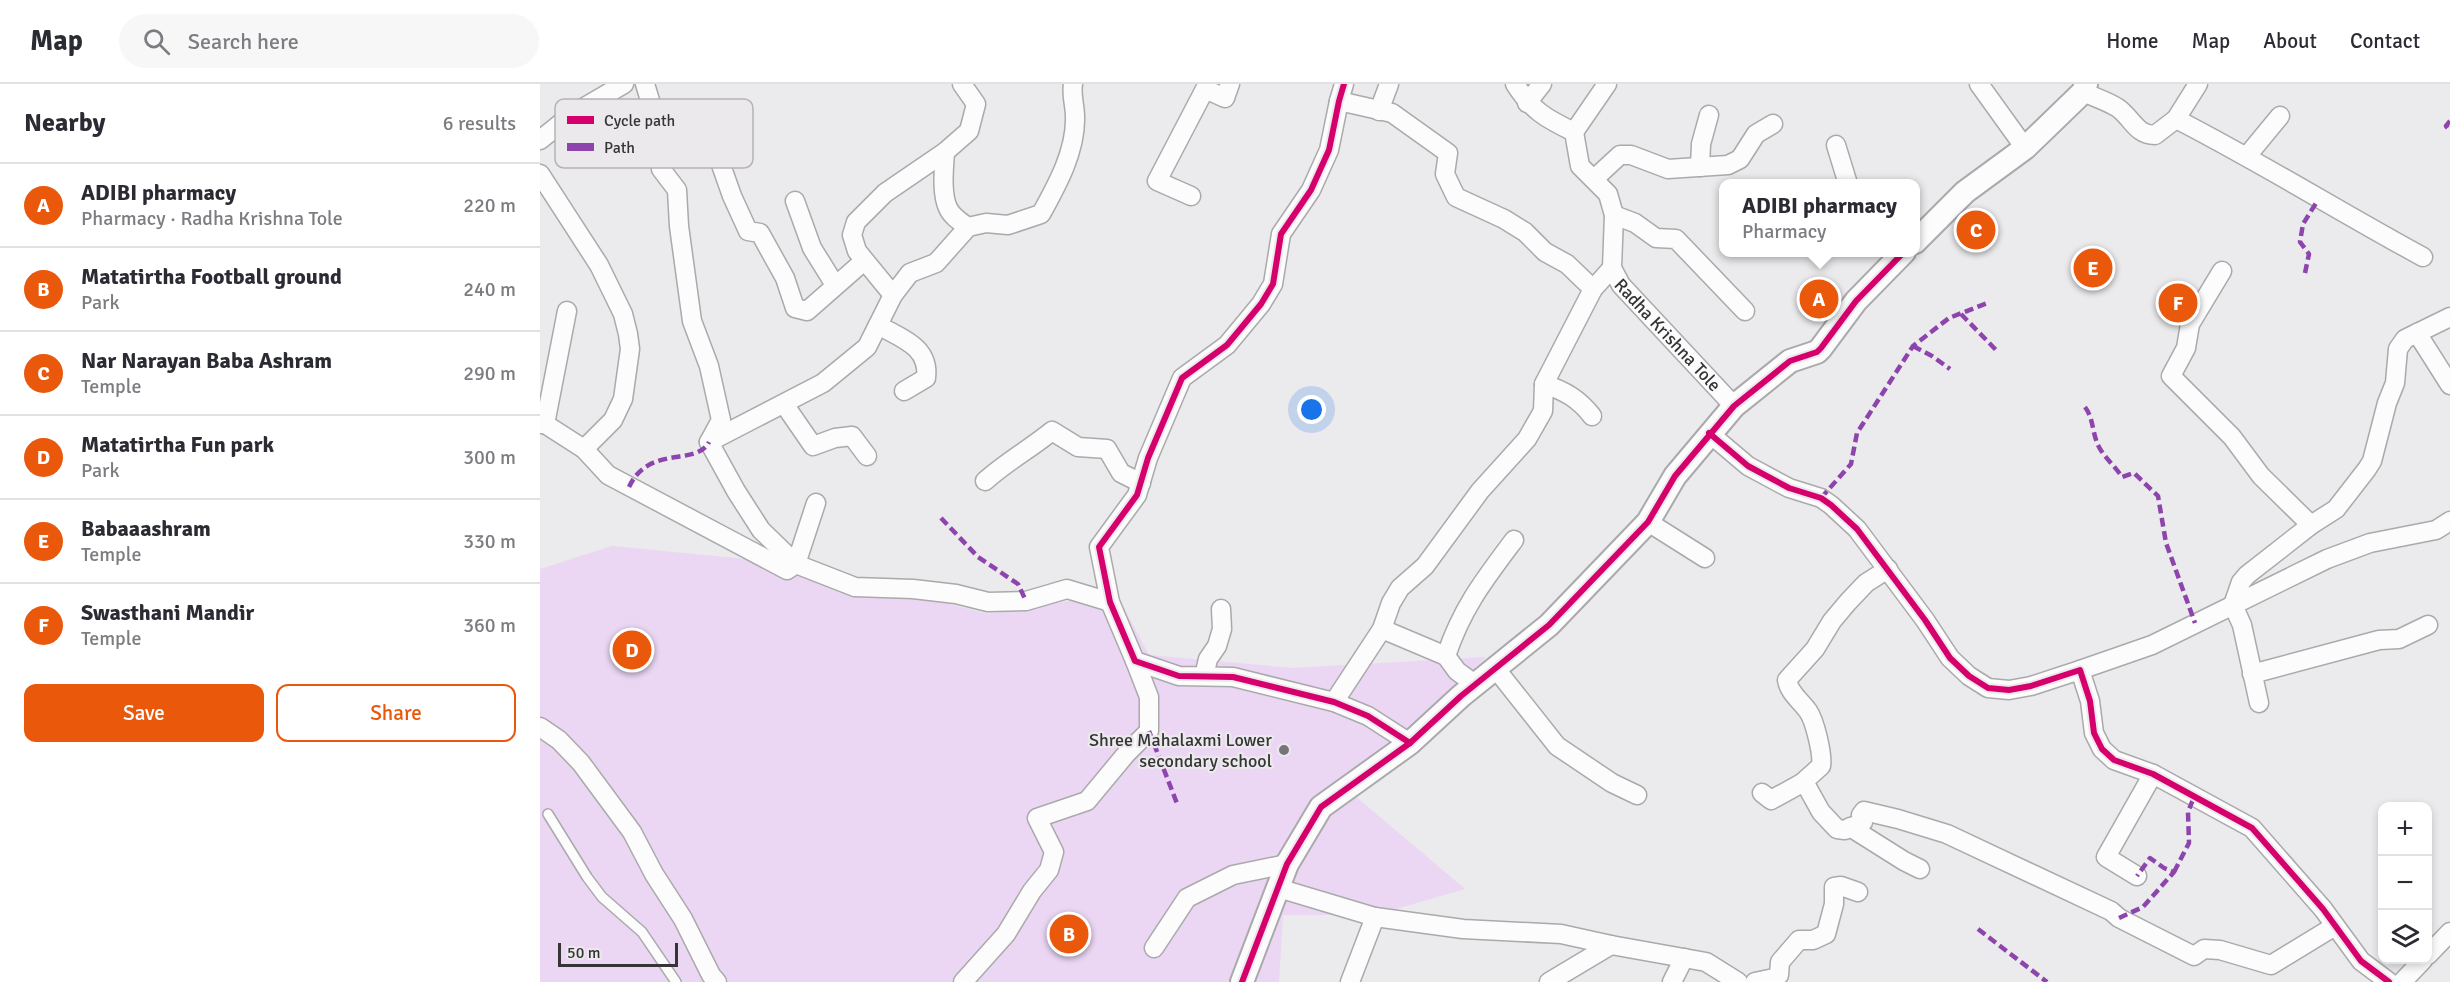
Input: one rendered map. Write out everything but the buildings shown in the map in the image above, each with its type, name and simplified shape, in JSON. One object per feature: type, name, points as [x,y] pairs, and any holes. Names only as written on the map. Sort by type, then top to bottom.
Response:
[{"type":"street","points":[[598,99],[624,84]]},
{"type":"street","points":[[645,84],[650,99]]},
{"type":"street","points":[[893,296],[857,251],[852,235],[856,222],[885,194],[945,152],[969,131],[976,104],[962,84]]},
{"type":"street","points":[[709,442],[823,383],[867,347],[893,296],[910,273],[936,263],[968,227],[986,223],[1008,225],[1041,214],[1068,156],[1075,117],[1073,84]]},
{"type":"street","points":[[1191,196],[1157,181],[1202,86],[1225,98],[1230,84]]},
{"type":"street","points":[[1379,111],[1389,84]]},
{"type":"street","points":[[1515,84],[1527,103],[1544,117],[1574,132],[1607,84]]},
{"type":"street","points":[[1527,103],[1542,84]]},
{"type":"street","points":[[1979,84],[2025,148]]},
{"type":"street","points":[[1920,237],[1965,192],[2025,148],[2084,88],[2119,109],[2134,127],[2146,135],[2155,135],[2176,119],[2199,84]]},
{"type":"street","points":[[963,982],[1006,934],[1032,891],[1049,870],[1054,852],[1037,818],[1087,801],[1126,754],[1149,731],[1149,697],[1110,602],[1100,547],[1137,495],[1148,458],[1182,378],[1227,345],[1273,284],[1281,234],[1311,189],[1329,150],[1342,92],[1379,111],[1392,113],[1448,153],[1445,174],[1456,197],[1504,219],[1525,232],[1545,252],[1567,264],[1593,289]]},
{"type":"street","points":[[1700,167],[1701,144],[1709,115]]},
{"type":"street","points":[[2247,156],[2280,116]]},
{"type":"street","points":[[2176,119],[2247,156],[2318,200],[2423,257]]},
{"type":"street","points":[[1594,179],[1620,155],[1631,155],[1668,169],[1728,165],[1740,159],[1756,134],[1773,124]]},
{"type":"street","points":[[540,140],[555,128]]},
{"type":"street","name":"Radha Krishna Tole","points":[[1574,132],[1581,166],[1608,194],[1614,215],[1612,268],[1621,285],[1734,406]]},
{"type":"street","points":[[1836,145],[1847,179]]},
{"type":"street","points":[[945,152],[947,208],[955,218],[968,227]]},
{"type":"street","points":[[661,168],[677,190],[679,225],[692,321],[710,366],[721,420],[709,442]]},
{"type":"street","points":[[722,168],[748,231],[760,233],[785,278],[795,308],[807,311],[864,261]]},
{"type":"street","points":[[540,174],[599,265],[623,314],[628,334],[630,349],[623,399],[613,420],[584,449]]},
{"type":"street","points":[[795,201],[812,248],[835,285]]},
{"type":"street","points":[[1614,215],[1635,223],[1656,238],[1676,239],[1745,311]]},
{"type":"street","points":[[1242,982],[1287,864],[1321,807],[1410,743],[1549,625],[1648,522],[1675,476],[1734,406],[1790,361],[1817,352],[1893,257]]},
{"type":"street","points":[[1334,702],[1382,629],[1391,603],[1400,588],[1425,566],[1480,491],[1527,439],[1544,411],[1544,384],[1593,289],[1612,268]]},
{"type":"street","points":[[2222,271],[2190,324],[2186,348],[2171,376],[2232,437],[2261,476],[2311,525]]},
{"type":"street","points":[[567,311],[543,424],[584,449],[608,475],[787,570],[796,564],[816,503]]},
{"type":"street","points":[[2259,703],[2242,625],[2233,605],[2241,582],[2311,525],[2336,509],[2372,461],[2387,403],[2395,383],[2398,349],[2405,339],[2450,317]]},
{"type":"street","points":[[878,325],[915,344],[922,358],[927,371],[926,378],[904,391]]},
{"type":"street","points":[[2417,333],[2450,386]]},
{"type":"street","points":[[1544,384],[1565,391],[1583,404],[1592,417]]},
{"type":"street","points":[[783,404],[813,446],[835,438],[852,436],[867,456]]},
{"type":"street","points":[[985,481],[1052,431],[1078,447],[1107,449],[1121,473],[1141,483]]},
{"type":"street","points":[[1709,434],[1748,466],[1789,488],[1821,498],[1831,505],[1857,529],[1950,658],[1969,676],[1988,688],[2009,690],[2031,686],[2152,645],[2327,559],[2370,543],[2436,530],[2450,521]]},
{"type":"street","points":[[709,442],[761,530],[796,564],[855,586],[956,594],[988,602],[1026,601],[1067,589],[1110,602]]},
{"type":"street","points":[[1648,522],[1705,558]]},
{"type":"street","points":[[1446,656],[1456,626],[1470,602],[1514,540]]},
{"type":"street","points":[[1762,793],[1771,800],[1802,783],[1821,766],[1821,754],[1810,713],[1790,690],[1787,680],[1815,649],[1832,621],[1848,602],[1866,583],[1887,569]]},
{"type":"street","points":[[1204,676],[1208,659],[1217,646],[1222,629],[1221,609]]},
{"type":"street","points":[[2252,674],[2379,640],[2399,639],[2428,625]]},
{"type":"street","points":[[1382,629],[1446,656],[1457,671],[1476,685]]},
{"type":"street","points":[[1135,661],[1179,676],[1233,677],[1334,702],[1368,716],[1410,743]]},
{"type":"street","points":[[1496,669],[1557,746],[1612,783],[1637,795]]},
{"type":"street","points":[[2080,670],[2090,701],[2094,733],[2102,749],[2114,759],[2154,774],[2252,828],[2335,926],[2361,961],[2389,982]]},
{"type":"street","points":[[540,727],[559,740],[581,763],[632,832],[717,982]]},
{"type":"street","points":[[2137,876],[2106,857],[2154,774]]},
{"type":"street","points":[[1802,783],[1806,785],[1821,813],[1837,830],[1845,831],[1850,826],[1863,822],[1861,815],[1864,811],[1947,834],[2111,911],[2119,918],[2194,956],[2204,950],[2220,951],[2271,964],[2335,926]]},
{"type":"street","points":[[1850,826],[1920,869]]},
{"type":"street","points":[[1154,948],[1187,898],[1233,875],[1287,864]]},
{"type":"street","points":[[1755,982],[1779,975],[1781,960],[1799,940],[1812,940],[1826,934],[1834,904],[1834,887],[1841,886],[1858,892]]},
{"type":"street","points":[[1278,888],[1375,917],[1463,928],[1561,934],[1706,962],[1738,982]]},
{"type":"street","points":[[1350,982],[1375,917]]},
{"type":"street","points":[[2432,950],[2450,932]]},
{"type":"street","points":[[1549,982],[1611,945]]},
{"type":"street","points":[[1672,982],[1684,958]]},
{"type":"street","points":[[2402,982],[2420,964]]},
{"type":"lane","points":[[548,814],[592,884],[602,897],[642,932],[676,982]]},
{"type":"shaded area","points":[[612,546],[796,564],[988,614],[1116,593],[1149,655],[1293,668],[1486,657],[1347,789],[1465,889],[1375,915],[1283,915],[1279,982],[540,982],[540,569]]},
{"type":"marked path","points":[[2450,121],[2446,126],[2450,131]]},
{"type":"marked path","points":[[2305,273],[2309,254],[2300,242],[2303,224],[2318,200]]},
{"type":"marked path","points":[[1821,498],[1851,464],[1857,433],[1913,346],[1949,318],[1990,302]]},
{"type":"marked path","points":[[1961,314],[1998,352]]},
{"type":"marked path","points":[[1913,346],[1950,369]]},
{"type":"marked path","points":[[2085,407],[2099,447],[2122,477],[2134,473],[2158,496],[2166,543],[2195,623]]},
{"type":"marked path","points":[[629,487],[648,465],[660,460],[694,454],[709,442]]},
{"type":"marked path","points":[[941,518],[978,557],[1018,584],[1026,601]]},
{"type":"marked path","points":[[1149,731],[1178,806]]},
{"type":"marked path","points":[[2174,872],[2189,843],[2188,812],[2194,797]]},
{"type":"marked path","points":[[2119,918],[2143,907],[2174,872],[2150,858],[2137,876]]},
{"type":"marked path","points":[[1978,929],[2047,982]]},
{"type":"cycle path","points":[[1344,84],[1329,150],[1311,190],[1281,234],[1273,284],[1261,304],[1227,345],[1182,378],[1148,458],[1137,495],[1099,547],[1110,602],[1135,661],[1179,676],[1233,677],[1334,702],[1368,716],[1410,743]]},
{"type":"cycle path","points":[[1242,982],[1287,864],[1321,807],[1410,743],[1461,696],[1549,625],[1648,522],[1675,476],[1734,406],[1790,361],[1817,352],[1856,301],[1899,257]]},
{"type":"cycle path","points":[[1709,433],[1748,466],[1789,488],[1821,498],[1857,529],[1925,620],[1950,658],[1969,676],[1988,688],[2009,690],[2031,686],[2080,670],[2090,701],[2094,733],[2102,749],[2114,760],[2153,774],[2252,828],[2323,909],[2361,961],[2389,982]]},
{"type":"place","name":"Nar Narayan Baba Ashram","points":[[1976,230]]},
{"type":"place","name":"Babaaashram","points":[[2093,268]]},
{"type":"place","name":"ADIBI pharmacy","points":[[1819,299]]},
{"type":"place","name":"Swasthani Mandir","points":[[2178,303]]},
{"type":"place","name":"Matatirtha Fun park","points":[[632,650]]},
{"type":"place","name":"Shree Mahalaxmi Lower secondary school","points":[[1284,750]]},
{"type":"place","name":"Matatirtha Football ground","points":[[1069,934]]}]
